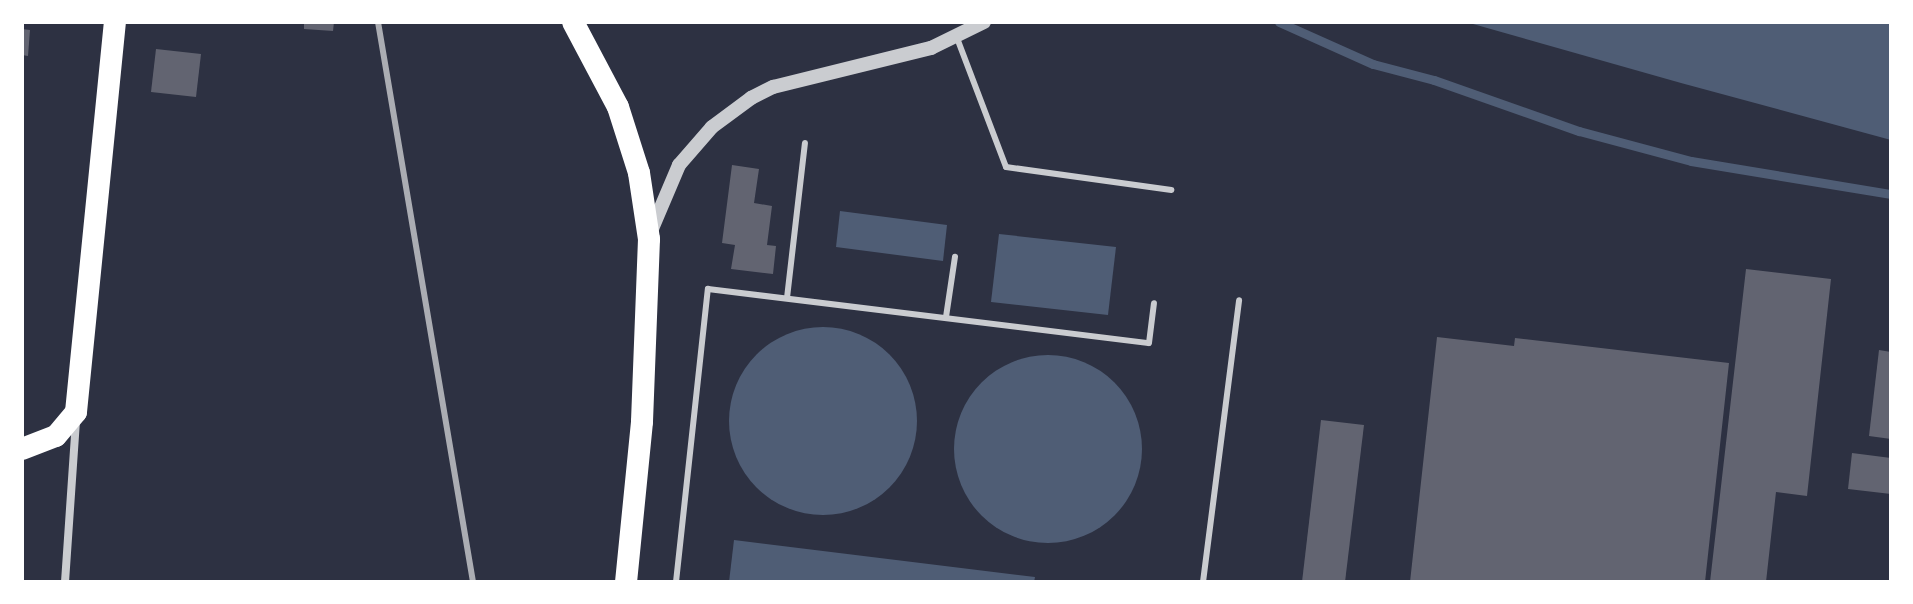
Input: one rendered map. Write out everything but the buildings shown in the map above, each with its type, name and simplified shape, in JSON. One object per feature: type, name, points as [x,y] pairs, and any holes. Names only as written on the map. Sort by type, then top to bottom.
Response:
[{"type":"highway","points":[[22,449],[56,436],[76,412],[115,22]]},
{"type":"highway","points":[[573,22],[618,107],[639,173],[649,239],[642,422],[626,582]]},
{"type":"street","points":[[649,239],[679,165],[731,111],[773,87],[957,38],[984,22]]},
{"type":"street","points":[[65,582],[76,412]]},
{"type":"lane","points":[[957,38],[1006,167],[1171,190]]},
{"type":"lane","points":[[787,298],[805,143]]},
{"type":"lane","points":[[946,317],[955,257]]},
{"type":"lane","points":[[676,582],[708,289],[1149,343],[1154,303]]},
{"type":"lane","points":[[1203,582],[1239,300]]},
{"type":"water","points":[[1466,22],[1891,22],[1891,140],[1681,83]]},
{"type":"water","points":[[840,211],[947,225],[943,261],[836,247]]},
{"type":"water","points":[[999,234],[1116,247],[1108,315],[991,302]]},
{"type":"water","points":[[823,327],[859,334],[889,355],[910,385],[917,421],[910,457],[889,487],[859,508],[823,515],[787,508],[757,487],[736,457],[729,421],[736,385],[757,355],[787,334]]},
{"type":"water","points":[[1048,355],[1066,356],[1084,362],[1115,382],[1135,413],[1141,431],[1141,467],[1135,485],[1115,516],[1084,536],[1066,542],[1048,543],[1030,542],[1012,536],[981,516],[961,485],[955,467],[954,449],[955,431],[961,413],[981,382],[1012,362],[1030,356]]},
{"type":"water","points":[[734,540],[1035,577],[1034,582],[729,582]]},
{"type":"waterway","points":[[1279,22],[1373,64],[1434,80],[1579,131],[1691,161],[1891,194]]},
{"type":"railway","points":[[378,22],[473,582]]}]
